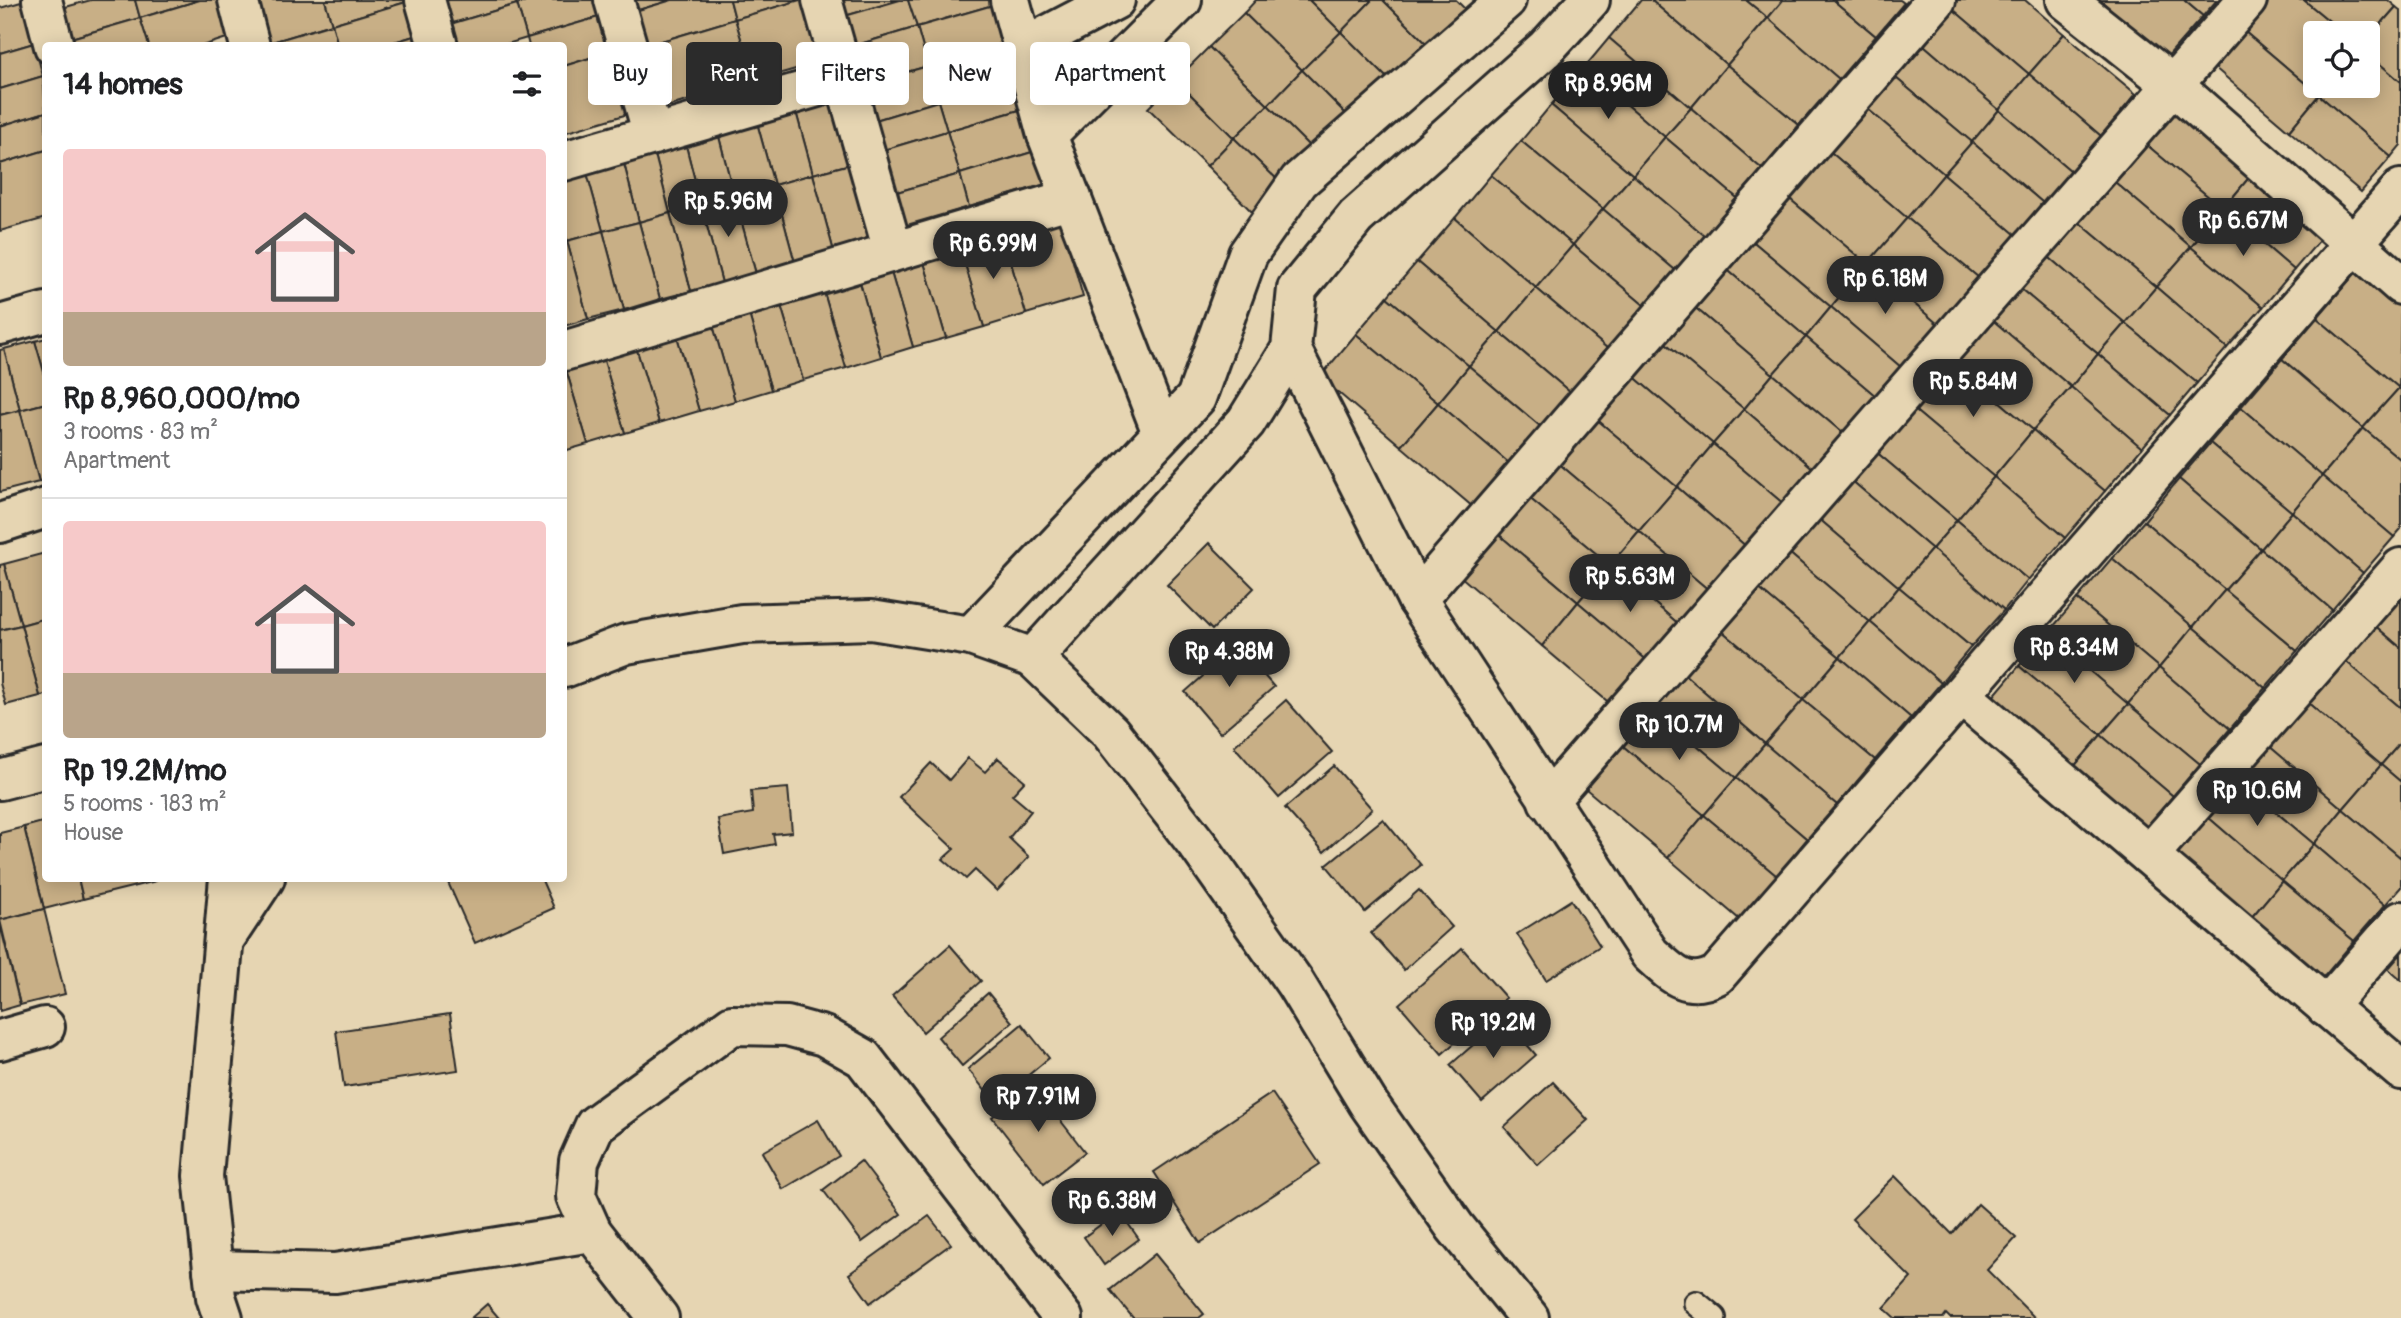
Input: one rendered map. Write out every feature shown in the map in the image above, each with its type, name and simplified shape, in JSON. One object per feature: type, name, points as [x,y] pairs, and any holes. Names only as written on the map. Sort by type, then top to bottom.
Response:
[{"type":"street","points":[[42,0],[53,42]]},
{"type":"street","points":[[238,0],[249,42]]},
{"type":"street","points":[[425,0],[437,42]]},
{"type":"street","points":[[614,0],[653,135]]},
{"type":"street","points":[[822,0],[834,42]]},
{"type":"street","points":[[1010,0],[1021,49],[1047,135],[1162,433]]},
{"type":"street","points":[[1021,49],[1115,0]]},
{"type":"street","points":[[1047,135],[1182,0]]},
{"type":"street","points":[[971,636],[1196,398],[1248,254],[1299,181],[1506,0]]},
{"type":"street","points":[[1033,659],[1246,422],[1291,349],[1297,289],[1356,217],[1545,50],[1590,0]]},
{"type":"street","points":[[1417,599],[1936,0]]},
{"type":"street","points":[[2066,0],[2173,85],[2401,285]]},
{"type":"street","points":[[1548,801],[2247,0]]},
{"type":"street","points":[[567,160],[796,93]]},
{"type":"street","points":[[852,105],[893,251]]},
{"type":"street","points":[[1291,349],[1417,599],[1548,801],[1650,954],[1672,974],[1685,980],[1702,982],[1717,975],[2401,189]]},
{"type":"street","points":[[567,350],[1073,198]]},
{"type":"street","points":[[0,325],[42,313]]},
{"type":"street","points":[[0,523],[42,509]]},
{"type":"street","points":[[2148,855],[2401,568]]},
{"type":"street","points":[[567,667],[626,644],[742,624],[872,620],[971,636],[1033,659],[1110,732],[1200,848],[1295,983],[1376,1114],[1455,1227],[1529,1318]]},
{"type":"street","points":[[1962,696],[2401,1070]]},
{"type":"street","points":[[0,780],[42,769]]},
{"type":"street","points":[[223,1318],[213,1270],[202,1176],[229,882]]},
{"type":"street","points":[[225,938],[262,882]]},
{"type":"street","points":[[2326,1007],[2401,921]]},
{"type":"street","points":[[659,1318],[592,1232],[576,1196],[579,1161],[596,1125],[732,1025],[787,1026],[824,1036],[863,1058],[1063,1318]]},
{"type":"street","points":[[0,1041],[45,1027]]},
{"type":"street","points":[[213,1270],[335,1273],[592,1232]]},
{"type":"building","points":[[91,0],[135,0],[140,18],[71,38],[62,8]]},
{"type":"building","points":[[135,0],[200,0],[140,18]]},
{"type":"building","points":[[200,0],[225,0],[236,35],[214,42],[148,42],[140,18]]},
{"type":"building","points":[[259,0],[325,0],[332,24],[272,42],[261,42],[250,3]]},
{"type":"building","points":[[325,0],[413,0],[332,24]]},
{"type":"building","points":[[413,0],[424,33],[394,42],[337,42],[332,24]]},
{"type":"building","points":[[440,0],[515,0],[517,4],[447,25]]},
{"type":"building","points":[[531,0],[605,0],[609,14],[527,38],[517,4]]},
{"type":"building","points":[[621,0],[672,0],[625,14]]},
{"type":"building","points":[[672,0],[730,0],[735,19],[658,42],[633,42],[625,14]]},
{"type":"building","points":[[730,0],[800,0],[735,19]]},
{"type":"building","points":[[800,0],[820,0],[833,42],[796,42],[796,69],[782,73],[782,42],[742,42],[735,19]]},
{"type":"building","points":[[833,0],[900,0],[838,18]]},
{"type":"building","points":[[908,0],[917,27],[867,42],[845,42],[838,18]]},
{"type":"building","points":[[908,0],[999,0],[1000,3],[917,27]]},
{"type":"building","points":[[1256,0],[1309,0],[1341,32],[1302,70],[1244,13]]},
{"type":"building","points":[[1309,0],[1372,0],[1341,32]]},
{"type":"building","points":[[1372,0],[1383,0],[1429,46],[1392,83],[1341,32]]},
{"type":"building","points":[[1383,0],[1456,0],[1466,10],[1429,46]]},
{"type":"building","points":[[1641,0],[1651,0],[1727,65],[1691,108],[1609,38]]},
{"type":"building","points":[[1651,0],[1746,0],[1768,18],[1727,65]]},
{"type":"building","points":[[1746,0],[1783,0],[1768,18]]},
{"type":"building","points":[[1783,0],[1833,0],[1876,36],[1839,79],[1768,18]]},
{"type":"building","points":[[1833,0],[1900,0],[1904,3],[1876,36]]},
{"type":"building","points":[[1952,0],[2025,0],[2064,34],[2029,74],[1948,5]]},
{"type":"building","points":[[2100,0],[2184,0],[2203,16],[2167,57]]},
{"type":"building","points":[[2184,0],[2217,0],[2203,16]]},
{"type":"building","points":[[2260,0],[2304,0],[2329,21],[2303,21],[2303,81],[2238,26]]},
{"type":"building","points":[[2304,0],[2388,0],[2396,7],[2380,25],[2380,21],[2329,21]]},
{"type":"building","points":[[21,2],[34,43],[0,53],[0,8]]},
{"type":"building","points":[[1000,3],[1010,41],[923,42],[923,48],[917,27]]},
{"type":"building","points":[[517,4],[527,38],[514,42],[452,42],[447,25]]},
{"type":"building","points":[[1948,5],[2029,74],[1999,110],[1918,40]]},
{"type":"building","points":[[2396,7],[2401,11],[2401,82],[2380,64],[2380,25]]},
{"type":"building","points":[[1244,13],[1302,70],[1268,105],[1209,47]]},
{"type":"building","points":[[609,14],[617,42],[588,42],[588,59],[567,65],[567,42],[528,42],[527,38]]},
{"type":"building","points":[[140,18],[148,42],[72,42],[71,38]]},
{"type":"building","points":[[1768,18],[1839,79],[1799,125],[1727,65]]},
{"type":"building","points":[[735,19],[742,42],[686,42],[686,101],[653,111],[651,105],[672,105],[672,42],[658,42]]},
{"type":"building","points":[[332,24],[337,42],[272,42]]},
{"type":"building","points":[[2238,26],[2303,81],[2303,98],[2316,98],[2289,131],[2208,62]]},
{"type":"building","points":[[917,27],[923,48],[923,67],[909,71],[909,42],[867,42]]},
{"type":"building","points":[[1341,32],[1392,83],[1354,122],[1302,70]]},
{"type":"building","points":[[424,33],[427,42],[394,42]]},
{"type":"building","points":[[2064,34],[2136,94],[2101,136],[2029,74]]},
{"type":"building","points":[[1609,38],[1691,108],[1665,137],[1584,68]]},
{"type":"building","points":[[1918,40],[1999,110],[1972,142],[1890,73]]},
{"type":"building","points":[[34,43],[42,76],[0,89],[0,53]]},
{"type":"building","points":[[1209,47],[1268,105],[1234,138],[1190,94],[1190,66]]},
{"type":"building","points":[[588,59],[588,105],[636,105],[638,111],[567,132],[567,65]]},
{"type":"building","points":[[1016,61],[1021,77],[1016,78]]},
{"type":"building","points":[[2380,64],[2401,82],[2401,145],[2391,157],[2322,98],[2380,98]]},
{"type":"building","points":[[1727,65],[1799,125],[1762,169],[1691,108]]},
{"type":"building","points":[[923,67],[925,105],[869,122],[864,105],[909,105],[909,71]]},
{"type":"building","points":[[1584,68],[1665,137],[1633,175],[1551,105]]},
{"type":"building","points":[[1302,70],[1354,122],[1319,156],[1268,105]]},
{"type":"building","points":[[1890,73],[1972,142],[1944,174],[1863,105]]},
{"type":"building","points":[[2029,74],[2101,136],[2071,171],[1999,110]]},
{"type":"building","points":[[42,76],[42,113],[0,126],[0,89]]},
{"type":"building","points":[[1021,77],[1030,107],[947,131],[939,105],[1016,105],[1016,78]]},
{"type":"building","points":[[1190,94],[1234,138],[1207,166],[1148,108],[1151,105],[1190,105]]},
{"type":"building","points":[[2176,98],[2257,168],[2223,209],[2141,140]]},
{"type":"building","points":[[2316,98],[2322,98],[2391,157],[2361,192],[2289,131]]},
{"type":"building","points":[[806,105],[842,105],[858,162],[813,174],[795,108]]},
{"type":"building","points":[[925,105],[939,105],[947,131],[877,152],[869,122]]},
{"type":"building","points":[[1268,105],[1319,156],[1287,189],[1234,138]]},
{"type":"building","points":[[1551,105],[1633,175],[1603,209],[1521,141]]},
{"type":"building","points":[[1863,105],[1944,174],[1907,218],[1826,148]]},
{"type":"building","points":[[1030,107],[1042,149],[960,174],[947,131]]},
{"type":"building","points":[[795,108],[813,174],[774,185],[756,119]]},
{"type":"building","points":[[1691,108],[1762,169],[1737,198],[1665,137]]},
{"type":"building","points":[[1999,110],[2071,171],[2043,203],[1972,142]]},
{"type":"building","points":[[42,113],[42,151],[0,164],[0,126]]},
{"type":"building","points":[[756,119],[774,185],[734,195],[717,129]]},
{"type":"building","points":[[717,129],[734,195],[701,204],[684,138]]},
{"type":"building","points":[[947,131],[960,174],[890,194],[877,152]]},
{"type":"building","points":[[1665,137],[1737,198],[1705,236],[1633,175]]},
{"type":"building","points":[[684,138],[701,204],[670,213],[653,147]]},
{"type":"building","points":[[1234,138],[1287,189],[1258,218],[1207,166]]},
{"type":"building","points":[[2141,140],[2223,209],[2191,247],[2109,177]]},
{"type":"building","points":[[1521,141],[1603,209],[1573,245],[1491,175]]},
{"type":"building","points":[[1972,142],[2043,203],[2016,235],[1944,174]]},
{"type":"building","points":[[653,147],[670,213],[639,222],[622,156]]},
{"type":"building","points":[[1826,148],[1907,218],[1867,264],[1785,195]]},
{"type":"building","points":[[1042,149],[1052,182],[969,207],[960,174]]},
{"type":"building","points":[[42,151],[42,219],[0,231],[0,164]]},
{"type":"building","points":[[622,156],[639,222],[603,231],[585,166]]},
{"type":"building","points":[[858,162],[879,240],[834,252],[813,174]]},
{"type":"building","points":[[585,166],[603,231],[567,241],[567,170]]},
{"type":"building","points":[[2257,168],[2329,229],[2294,270],[2223,209]]},
{"type":"building","points":[[813,174],[834,252],[795,263],[774,185]]},
{"type":"building","points":[[960,174],[969,207],[900,227],[890,194]]},
{"type":"building","points":[[1944,174],[2016,235],[1979,278],[1907,218]]},
{"type":"building","points":[[1491,175],[1573,245],[1536,288],[1455,218]]},
{"type":"building","points":[[1633,175],[1705,236],[1675,270],[1603,209]]},
{"type":"building","points":[[2109,177],[2191,247],[2156,287],[2074,218]]},
{"type":"building","points":[[774,185],[795,263],[756,274],[734,195]]},
{"type":"building","points":[[734,195],[756,274],[722,283],[701,204]]},
{"type":"building","points":[[1785,195],[1867,264],[1831,307],[1749,238]]},
{"type":"building","points":[[701,204],[722,283],[691,291],[670,213]]},
{"type":"building","points":[[1603,209],[1675,270],[1645,306],[1573,245]]},
{"type":"building","points":[[2223,209],[2294,270],[2263,307],[2191,247]]},
{"type":"building","points":[[670,213],[691,291],[660,299],[639,222]]},
{"type":"building","points":[[1455,218],[1536,288],[1499,332],[1417,262]]},
{"type":"building","points":[[1907,218],[1979,278],[1939,325],[1867,264]]},
{"type":"building","points":[[2074,218],[2156,287],[2125,323],[2044,253]]},
{"type":"building","points":[[1061,219],[1083,297],[1026,314],[1003,236]]},
{"type":"building","points":[[639,222],[660,299],[624,310],[603,231]]},
{"type":"building","points":[[603,231],[624,310],[588,319],[567,241]]},
{"type":"building","points":[[1003,236],[1026,314],[984,327],[960,248]]},
{"type":"building","points":[[1749,238],[1831,307],[1806,337],[1724,267]]},
{"type":"building","points":[[567,241],[588,319],[567,325]]},
{"type":"building","points":[[1573,245],[1645,306],[1608,349],[1536,288]]},
{"type":"building","points":[[2191,247],[2263,307],[2227,348],[2156,287]]},
{"type":"building","points":[[960,248],[984,327],[946,338],[923,259]]},
{"type":"building","points":[[2044,253],[2125,323],[2098,354],[2016,285]]},
{"type":"building","points":[[923,259],[946,338],[913,347],[890,269]]},
{"type":"building","points":[[1417,262],[1499,332],[1469,366],[1387,297]]},
{"type":"building","points":[[1867,264],[1939,325],[1902,368],[1831,307]]},
{"type":"building","points":[[1724,267],[1806,337],[1773,374],[1692,305]]},
{"type":"building","points":[[890,269],[913,347],[881,357],[859,279]]},
{"type":"building","points":[[2358,270],[2401,307],[2399,388],[2317,318]]},
{"type":"building","points":[[859,279],[881,357],[846,368],[823,289]]},
{"type":"building","points":[[2016,285],[2098,354],[2071,387],[1989,317]]},
{"type":"building","points":[[2156,287],[2227,348],[2197,383],[2125,323]]},
{"type":"building","points":[[1536,288],[1608,349],[1571,393],[1499,332]]},
{"type":"building","points":[[823,289],[846,368],[803,380],[780,302]]},
{"type":"building","points":[[1387,297],[1469,366],[1438,403],[1356,334]]},
{"type":"building","points":[[780,302],[803,380],[771,390],[748,311]]},
{"type":"building","points":[[1692,305],[1773,374],[1744,409],[1662,340]]},
{"type":"building","points":[[1831,307],[1902,368],[1877,397],[1806,337]]},
{"type":"building","points":[[748,311],[771,390],[735,401],[712,322]]},
{"type":"building","points":[[1989,317],[2071,387],[2033,430],[1952,361]]},
{"type":"building","points":[[2317,318],[2399,388],[2363,428],[2282,359]]},
{"type":"building","points":[[712,322],[735,401],[699,411],[676,333]]},
{"type":"building","points":[[2125,323],[2197,383],[2170,415],[2098,354]]},
{"type":"building","points":[[1499,332],[1571,393],[1541,427],[1469,366]]},
{"type":"building","points":[[676,333],[699,411],[659,423],[635,344]]},
{"type":"building","points":[[1356,334],[1438,403],[1401,446],[1320,377]]},
{"type":"building","points":[[1806,337],[1877,397],[1845,435],[1773,374]]},
{"type":"building","points":[[42,339],[42,365],[35,341]]},
{"type":"building","points":[[1662,340],[1744,409],[1713,444],[1632,375]]},
{"type":"building","points":[[35,341],[42,365],[42,404],[20,410],[4,349]]},
{"type":"building","points":[[635,344],[659,423],[625,433],[602,354]]},
{"type":"building","points":[[4,349],[20,410],[0,415],[0,350]]},
{"type":"building","points":[[602,354],[625,433],[588,444],[567,365]]},
{"type":"building","points":[[2098,354],[2170,415],[2142,448],[2071,387]]},
{"type":"building","points":[[2282,359],[2363,428],[2322,476],[2241,407]]},
{"type":"building","points":[[1952,361],[2033,430],[1994,477],[1912,408]]},
{"type":"building","points":[[1469,366],[1541,427],[1510,464],[1438,403]]},
{"type":"building","points":[[567,373],[588,444],[567,450]]},
{"type":"building","points":[[1773,374],[1845,435],[1815,470],[1744,409]]},
{"type":"building","points":[[1632,375],[1713,444],[1677,487],[1595,418]]},
{"type":"building","points":[[2071,387],[2142,448],[2105,491],[2033,430]]},
{"type":"building","points":[[2399,388],[2401,390],[2401,460],[2363,428]]},
{"type":"building","points":[[1438,403],[1510,464],[1473,507],[1401,446]]},
{"type":"building","points":[[42,404],[42,481],[39,482],[20,410]]},
{"type":"building","points":[[2241,407],[2322,476],[2292,512],[2210,443]]},
{"type":"building","points":[[1912,408],[1994,477],[1957,520],[1875,451]]},
{"type":"building","points":[[1744,409],[1815,470],[1785,505],[1713,444]]},
{"type":"building","points":[[20,410],[39,482],[0,492],[0,415]]},
{"type":"building","points":[[1595,418],[1677,487],[1639,531],[1557,462]]},
{"type":"building","points":[[2363,428],[2401,460],[2401,529],[2394,537],[2322,476]]},
{"type":"building","points":[[2033,430],[2105,491],[2065,538],[1994,477]]},
{"type":"building","points":[[2210,443],[2292,512],[2261,549],[2179,479]]},
{"type":"building","points":[[1713,444],[1785,505],[1748,548],[1677,487]]},
{"type":"building","points":[[1875,451],[1957,520],[1932,549],[1851,480]]},
{"type":"building","points":[[1557,462],[1639,531],[1610,565],[1528,497]]},
{"type":"building","points":[[2322,476],[2394,537],[2363,573],[2292,512]]},
{"type":"building","points":[[1994,477],[2065,538],[2028,580],[1957,520]]},
{"type":"building","points":[[2179,479],[2261,549],[2225,590],[2144,521]]},
{"type":"building","points":[[1851,480],[1932,549],[1899,587],[1818,518]]},
{"type":"building","points":[[1677,487],[1748,548],[1711,592],[1639,531]]},
{"type":"building","points":[[1528,497],[1610,565],[1578,602],[1497,533]]},
{"type":"building","points":[[2292,512],[2363,573],[2332,610],[2261,549]]},
{"type":"building","points":[[1818,518],[1899,587],[1870,622],[1788,552]]},
{"type":"building","points":[[1957,520],[2028,580],[2004,610],[1932,549]]},
{"type":"building","points":[[2144,521],[2225,590],[2193,627],[2112,558]]},
{"type":"building","points":[[1639,531],[1711,592],[1681,626],[1610,565]]},
{"type":"building","points":[[1497,533],[1578,602],[1542,646],[1460,576]]},
{"type":"building","points":[[1209,543],[1254,588],[1212,630],[1167,585]]},
{"type":"building","points":[[1932,549],[2004,610],[1971,647],[1899,587]]},
{"type":"building","points":[[2261,549],[2332,610],[2297,651],[2225,590]]},
{"type":"building","points":[[1788,552],[1870,622],[1840,657],[1758,588]]},
{"type":"building","points":[[42,554],[42,619],[21,625],[4,564]]},
{"type":"building","points":[[2112,558],[2193,627],[2159,668],[2077,599]]},
{"type":"building","points":[[4,564],[21,625],[0,630],[0,565]]},
{"type":"building","points":[[1610,565],[1681,626],[1650,663],[1578,602]]},
{"type":"building","points":[[1899,587],[1971,647],[1941,683],[1870,622]]},
{"type":"building","points":[[2401,587],[2401,648],[2366,618]]},
{"type":"building","points":[[1758,588],[1840,657],[1803,700],[1722,631]]},
{"type":"building","points":[[2225,590],[2297,651],[2265,688],[2193,627]]},
{"type":"building","points":[[2077,599],[2159,668],[2128,704],[2047,634]]},
{"type":"building","points":[[1578,602],[1650,663],[1613,706],[1542,646]]},
{"type":"building","points":[[2366,618],[2401,648],[2401,708],[2336,653]]},
{"type":"building","points":[[42,619],[42,696],[40,696],[21,625]]},
{"type":"building","points":[[1870,622],[1941,683],[1911,718],[1840,657]]},
{"type":"building","points":[[21,625],[40,696],[6,705],[0,683],[0,630]]},
{"type":"building","points":[[2193,627],[2265,688],[2230,729],[2159,668]]},
{"type":"building","points":[[1722,631],[1803,700],[1765,744],[1684,674]]},
{"type":"building","points":[[2047,634],[2128,704],[2101,735],[2019,666]]},
{"type":"building","points":[[1238,645],[1274,687],[1220,733],[1185,692]]},
{"type":"building","points":[[2336,653],[2401,708],[2401,742],[2381,765],[2300,696]]},
{"type":"building","points":[[1840,657],[1911,718],[1875,760],[1803,700]]},
{"type":"building","points":[[2019,666],[2101,735],[2073,768],[1992,698]]},
{"type":"building","points":[[2159,668],[2230,729],[2200,764],[2128,704]]},
{"type":"building","points":[[1684,674],[1765,744],[1736,778],[1654,709]]},
{"type":"building","points":[[2300,696],[2381,765],[2343,809],[2262,740]]},
{"type":"building","points":[[1286,700],[1332,752],[1279,798],[1234,746]]},
{"type":"building","points":[[1803,700],[1875,760],[1837,805],[1765,744]]},
{"type":"building","points":[[2128,704],[2200,764],[2173,796],[2101,735]]},
{"type":"building","points":[[1654,709],[1736,778],[1704,815],[1623,746]]},
{"type":"building","points":[[2101,735],[2173,796],[2145,829],[2073,768]]},
{"type":"building","points":[[2262,740],[2343,809],[2314,844],[2232,775]]},
{"type":"building","points":[[2401,742],[2401,782],[2381,765]]},
{"type":"building","points":[[1765,744],[1837,805],[1807,839],[1736,778]]},
{"type":"building","points":[[1623,746],[1704,815],[1668,858],[1586,789]]},
{"type":"building","points":[[968,758],[985,772],[998,758],[1025,781],[1012,795],[1031,811],[1009,838],[1029,857],[997,891],[975,870],[966,879],[943,859],[954,849],[899,797],[931,763],[949,780]]},
{"type":"building","points":[[2381,765],[2401,782],[2401,858],[2343,809]]},
{"type":"building","points":[[1334,766],[1372,809],[1324,852],[1285,808]]},
{"type":"building","points":[[2232,775],[2314,844],[2282,881],[2201,811]]},
{"type":"building","points":[[1736,778],[1807,839],[1777,876],[1704,815]]},
{"type":"building","points":[[788,788],[792,832],[773,834],[775,844],[724,854],[718,819],[753,813],[751,791]]},
{"type":"building","points":[[2343,809],[2401,858],[2401,887],[2385,905],[2314,844]]},
{"type":"building","points":[[2201,811],[2282,881],[2246,924],[2164,854]]},
{"type":"building","points":[[1704,815],[1777,876],[1739,919],[1668,858]]},
{"type":"building","points":[[1383,819],[1421,865],[1365,912],[1326,865]]},
{"type":"building","points":[[42,822],[42,882],[79,882],[83,899],[44,909],[24,827]]},
{"type":"building","points":[[24,827],[44,909],[0,920],[0,833]]},
{"type":"building","points":[[2314,844],[2385,905],[2354,941],[2282,881]]},
{"type":"building","points":[[2282,881],[2354,941],[2317,985],[2246,924]]},
{"type":"building","points":[[79,882],[152,882],[83,899]]},
{"type":"building","points":[[448,882],[543,882],[554,908],[475,943]]},
{"type":"building","points":[[1419,890],[1452,927],[1404,970],[1371,933]]},
{"type":"building","points":[[1571,900],[1600,946],[1546,980],[1517,934]]},
{"type":"building","points":[[44,909],[65,994],[20,1005],[0,920]]},
{"type":"building","points":[[0,924],[20,1005],[0,1011]]},
{"type":"building","points":[[950,945],[981,981],[923,1032],[892,996]]},
{"type":"building","points":[[1462,948],[1506,998],[1442,1054],[1399,1004]]},
{"type":"building","points":[[2401,954],[2401,980],[2388,969]]},
{"type":"building","points":[[988,993],[1012,1022],[962,1066],[938,1037]]},
{"type":"building","points":[[450,1014],[458,1070],[344,1087],[336,1031]]},
{"type":"building","points":[[1504,1018],[1536,1055],[1482,1102],[1450,1065]]},
{"type":"building","points":[[1022,1024],[1049,1058],[995,1103],[968,1069]]},
{"type":"building","points":[[1553,1082],[1588,1120],[1538,1165],[1504,1127]]},
{"type":"building","points":[[1033,1085],[1085,1152],[1044,1184],[992,1117]]},
{"type":"building","points":[[1272,1093],[1320,1164],[1200,1243],[1154,1172]]},
{"type":"building","points":[[818,1120],[839,1156],[783,1189],[762,1152]]},
{"type":"building","points":[[861,1161],[901,1214],[862,1242],[823,1190]]},
{"type":"building","points":[[1895,1176],[1952,1234],[1978,1204],[2016,1238],[1987,1270],[2035,1318],[1950,1318],[1946,1314],[1943,1318],[1895,1318],[1884,1308],[1911,1278],[1852,1219]]},
{"type":"building","points":[[1119,1211],[1139,1239],[1104,1265],[1084,1237]]},
{"type":"building","points":[[929,1216],[951,1244],[870,1303],[849,1274]]},
{"type":"building","points":[[1155,1254],[1204,1314],[1199,1318],[1133,1318],[1110,1290]]},
{"type":"building","points":[[487,1304],[499,1318],[471,1318]]}]
